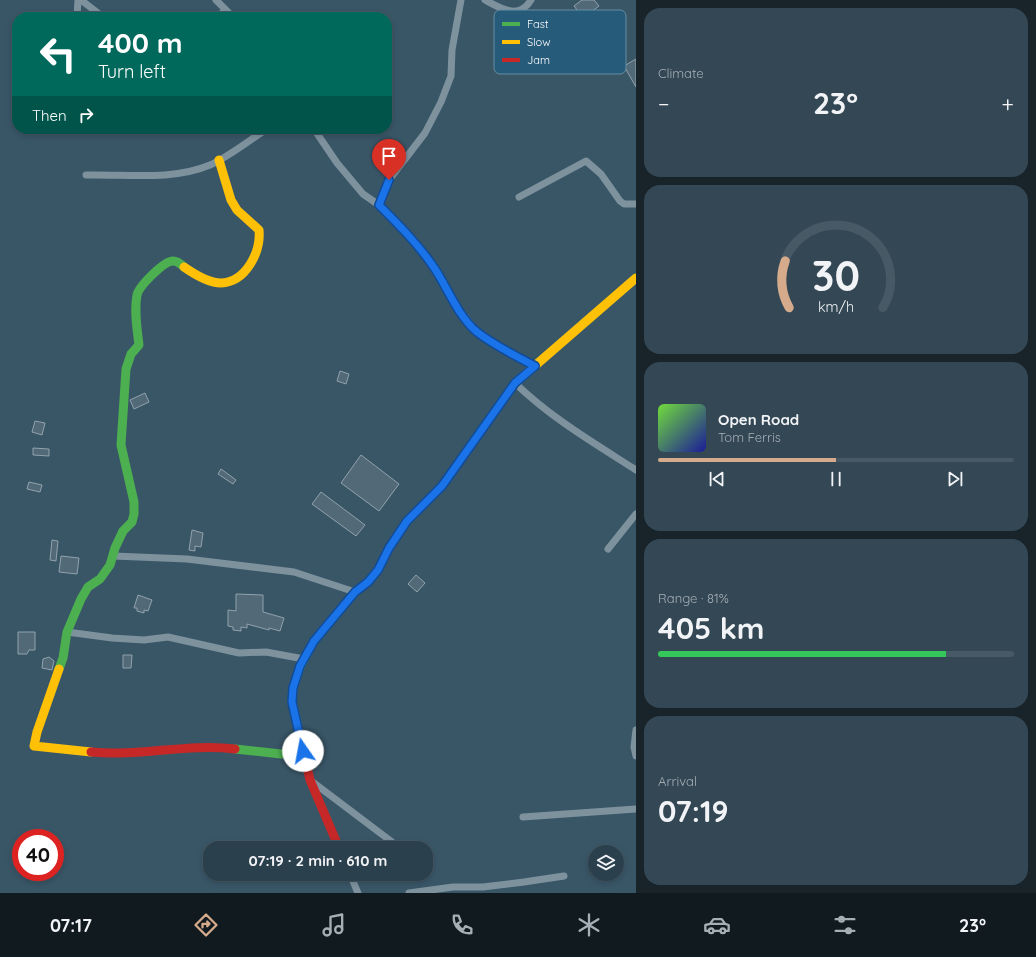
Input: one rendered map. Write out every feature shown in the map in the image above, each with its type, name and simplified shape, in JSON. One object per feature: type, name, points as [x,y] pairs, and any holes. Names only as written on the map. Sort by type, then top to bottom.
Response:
[{"type":"street","points":[[78,12],[79,0],[96,12]]},
{"type":"street","points":[[216,0],[227,12]]},
{"type":"street","points":[[379,205],[389,180],[425,134],[441,102],[451,76],[452,50],[461,0]]},
{"type":"street","points":[[485,0],[507,10]]},
{"type":"street","points":[[523,10],[531,0]]},
{"type":"street","points":[[86,175],[179,173],[212,165],[259,134]]},
{"type":"street","points":[[318,134],[338,163],[363,194],[379,205],[413,239],[434,268],[456,305],[476,331],[506,351],[535,366]]},
{"type":"street","points":[[219,160],[232,200],[237,210],[259,230],[259,249],[253,261],[241,276],[233,281],[215,284],[173,261],[168,262],[149,277],[137,293],[136,323],[140,345],[131,354],[126,369],[121,445],[134,502],[134,514],[132,522],[123,531],[114,548],[113,556],[104,575],[88,587],[67,632],[63,658],[37,732],[34,746],[110,754],[174,748],[219,747],[281,754],[303,751]]},
{"type":"street","points":[[519,197],[586,161],[601,174],[620,201],[624,204],[636,204]]},
{"type":"street","points":[[336,841],[310,780],[292,702],[293,688],[304,659],[314,641],[355,592],[368,582],[378,570],[389,548],[407,521],[442,486],[515,383],[636,278]]},
{"type":"street","points":[[515,383],[535,403],[561,422],[636,470]]},
{"type":"street","points":[[608,549],[636,514]]},
{"type":"street","points":[[113,556],[187,559],[294,572],[355,592]]},
{"type":"street","points":[[67,632],[112,638],[144,640],[168,637],[239,653],[266,652],[304,659]]},
{"type":"street","points":[[636,730],[634,747],[636,756]]},
{"type":"street","points":[[310,780],[391,841]]},
{"type":"street","points":[[523,817],[636,809]]},
{"type":"street","points":[[409,893],[453,887],[483,887],[564,876]]},
{"type":"street","points":[[353,881],[358,893]]},
{"type":"building","points":[[582,0],[594,0],[599,6],[594,10],[577,10],[574,6]]},
{"type":"building","points":[[636,59],[636,87],[626,70],[626,65]]},
{"type":"building","points":[[340,371],[349,374],[346,384],[337,381]]},
{"type":"building","points":[[145,393],[149,402],[134,409],[130,400]]},
{"type":"building","points":[[35,421],[45,423],[42,435],[32,432]]},
{"type":"building","points":[[33,448],[49,449],[49,456],[33,455]]},
{"type":"building","points":[[361,455],[399,484],[379,511],[341,483]]},
{"type":"building","points":[[221,469],[236,480],[233,484],[218,474]]},
{"type":"building","points":[[29,482],[42,485],[40,492],[27,489]]},
{"type":"building","points":[[321,492],[365,525],[356,536],[312,504]]},
{"type":"building","points":[[192,530],[203,533],[201,547],[195,546],[195,551],[189,550]]},
{"type":"building","points":[[52,540],[58,541],[56,561],[50,560]]},
{"type":"building","points":[[61,556],[79,558],[77,574],[59,572]]},
{"type":"building","points":[[416,575],[425,583],[417,592],[408,584]]},
{"type":"building","points":[[236,594],[263,595],[263,612],[284,618],[280,631],[269,628],[269,630],[247,624],[247,628],[241,627],[241,631],[233,630],[233,627],[228,626],[228,610],[236,611]]},
{"type":"building","points":[[138,595],[152,600],[148,611],[144,610],[144,613],[137,611],[137,608],[134,608]]},
{"type":"building","points":[[18,632],[35,632],[35,650],[29,650],[27,654],[18,654]]},
{"type":"building","points":[[123,655],[132,655],[131,668],[123,668]]},
{"type":"building","points":[[49,657],[54,661],[52,670],[42,668],[43,659]]},
{"type":"traffic: fast","points":[[59,669],[63,658],[67,632],[81,599],[88,587],[100,579],[110,565],[115,548],[123,531],[132,522],[134,514],[134,502],[121,445],[126,369],[131,354],[139,345],[136,314],[137,295],[147,280],[158,269],[169,262],[174,261],[184,267]]},
{"type":"traffic: fast","points":[[298,727],[292,702],[293,688],[300,667],[314,641],[355,592],[368,582],[378,570],[389,548],[407,521],[442,486],[515,383],[522,377]]},
{"type":"traffic: fast","points":[[235,749],[281,754],[303,751]]},
{"type":"traffic: slow","points":[[184,267],[206,280],[216,283],[230,281],[245,272],[257,247],[259,230],[237,210],[231,200],[219,160]]},
{"type":"traffic: slow","points":[[522,377],[636,278]]},
{"type":"traffic: slow","points":[[59,669],[37,732],[34,746],[91,752]]},
{"type":"traffic: jam","points":[[298,727],[310,780],[336,841]]},
{"type":"traffic: jam","points":[[91,752],[127,753],[199,748],[235,749]]},
{"type":"route","points":[[303,751],[292,702],[293,688],[300,666],[314,641],[355,592],[368,582],[378,570],[389,548],[407,521],[420,506],[442,486],[515,383],[535,366],[506,351],[476,331],[456,305],[434,268],[413,239],[379,205],[389,180]]}]
